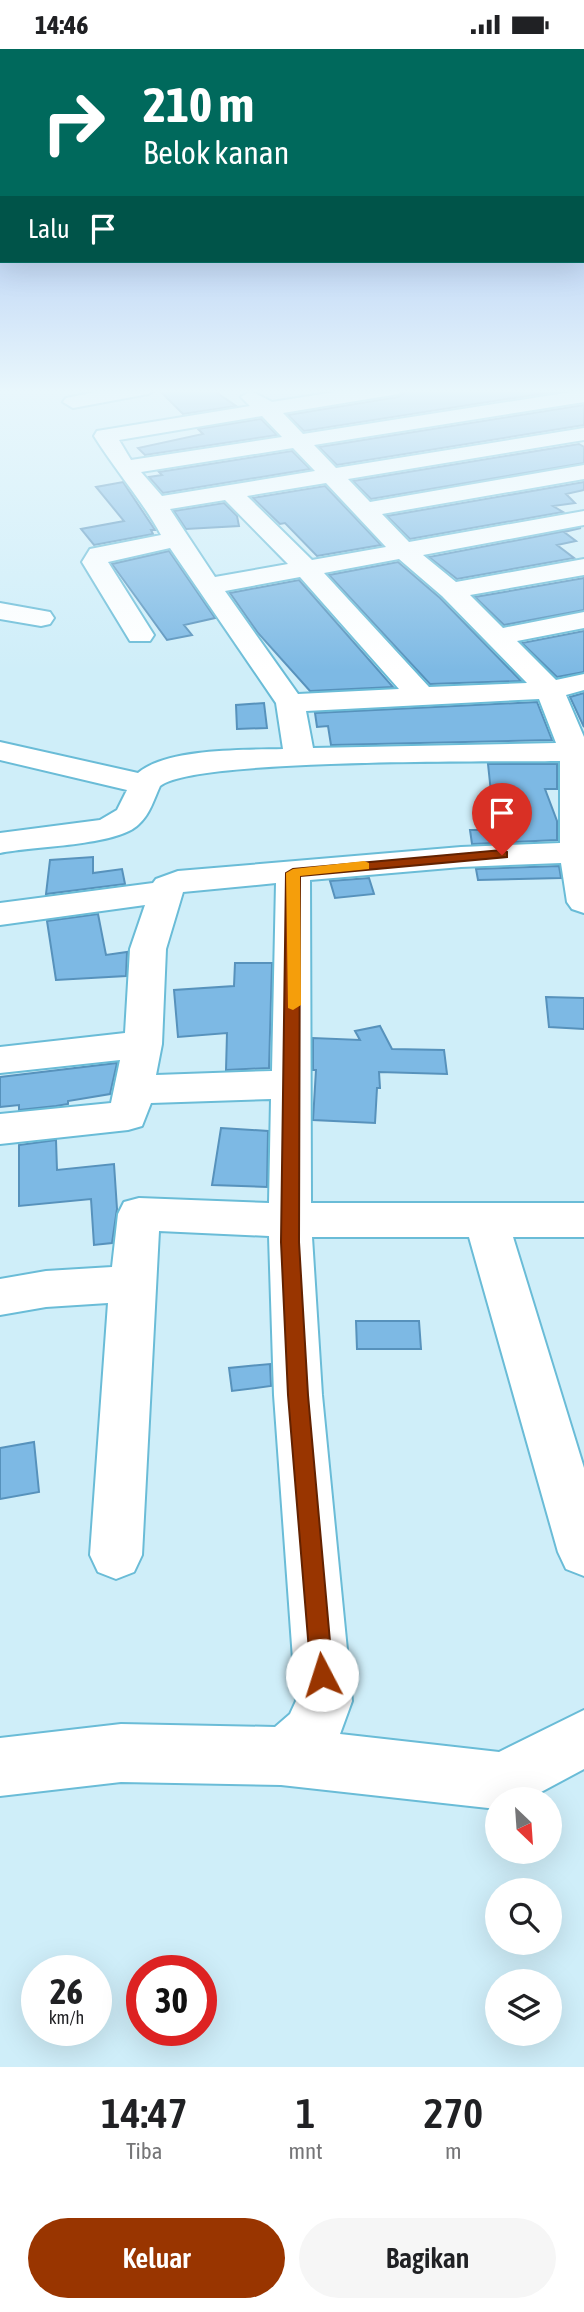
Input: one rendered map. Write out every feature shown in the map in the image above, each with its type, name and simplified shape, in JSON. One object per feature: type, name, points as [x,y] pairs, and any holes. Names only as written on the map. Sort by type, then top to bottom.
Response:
[{"type":"street","points":[[137,482],[156,504],[176,540],[290,703],[300,758]]},
{"type":"street","points":[[156,504],[292,482]]},
{"type":"street","points":[[337,482],[402,549],[451,591],[550,689],[575,752],[576,852],[584,902]]},
{"type":"street","points":[[366,510],[526,482]]},
{"type":"street","points":[[230,492],[305,568],[421,696]]},
{"type":"street","points":[[209,586],[584,518]]},
{"type":"street","points":[[140,635],[95,562],[99,554],[176,540]]},
{"type":"street","points":[[451,591],[584,567]]},
{"type":"street","points":[[0,611],[41,618]]},
{"type":"street","points":[[497,637],[584,620]]},
{"type":"street","points":[[290,703],[550,689],[584,682]]},
{"type":"street","points":[[0,751],[143,784]]},
{"type":"street","points":[[0,843],[20,837],[119,824],[136,811],[143,784],[149,777],[164,770],[211,763],[300,758],[575,752]]},
{"type":"street","points":[[0,1129],[128,1116],[143,1044],[148,949],[168,886],[178,881],[461,857],[576,852]]},
{"type":"street","points":[[281,1756],[304,1744],[316,1724],[324,1701],[298,1395],[290,1220],[293,873]]},
{"type":"street","points":[[0,914],[166,892]]},
{"type":"street","points":[[0,1060],[143,1044]]},
{"type":"street","points":[[134,1090],[293,1084]]},
{"type":"street","points":[[116,1555],[132,1285],[139,1214],[290,1220],[584,1220]]},
{"type":"street","points":[[486,1220],[574,1482],[584,1552]]},
{"type":"street","points":[[0,1297],[46,1289],[132,1285]]},
{"type":"street","points":[[0,1767],[121,1753],[281,1756],[503,1781],[584,1738]]},
{"type":"building","points":[[123,482],[155,530],[151,530],[153,534],[94,545],[81,529],[124,521],[96,487]]},
{"type":"building","points":[[154,482],[229,482],[163,493]]},
{"type":"building","points":[[354,482],[471,482],[371,499]]},
{"type":"building","points":[[584,482],[584,490],[566,494],[575,503],[553,506],[563,512],[410,539],[387,516]]},
{"type":"building","points":[[325,486],[381,545],[317,556],[285,523],[280,524],[253,498]]},
{"type":"building","points":[[224,503],[237,516],[239,526],[186,529],[174,511]]},
{"type":"building","points":[[581,528],[564,532],[576,541],[557,545],[574,558],[457,579],[429,557]]},
{"type":"building","points":[[169,551],[215,618],[184,625],[192,635],[167,640],[112,564]]},
{"type":"building","points":[[398,562],[440,598],[521,681],[430,684],[329,575]]},
{"type":"building","points":[[584,578],[584,610],[504,625],[475,597]]},
{"type":"building","points":[[299,580],[393,687],[310,691],[258,633],[230,593]]},
{"type":"building","points":[[584,631],[584,672],[557,677],[522,643]]},
{"type":"building","points":[[584,693],[584,727],[570,697]]},
{"type":"building","points":[[537,702],[552,740],[331,745],[328,726],[317,727],[315,713]]},
{"type":"building","points":[[264,703],[267,728],[237,729],[236,705]]},
{"type":"building","points":[[488,764],[557,764],[557,789],[545,789],[557,821],[557,840],[472,844],[470,830],[495,830]]},
{"type":"building","points":[[93,857],[93,873],[122,869],[125,884],[46,894],[50,860]]},
{"type":"building","points":[[559,866],[561,878],[478,880],[476,869]]},
{"type":"building","points":[[369,878],[374,894],[335,898],[330,881]]},
{"type":"building","points":[[98,914],[106,955],[127,952],[126,976],[56,980],[47,921]]},
{"type":"building","points":[[235,963],[272,963],[269,1068],[226,1070],[227,1033],[178,1037],[174,990],[234,986]]},
{"type":"building","points":[[546,997],[584,998],[584,1029],[549,1027]]},
{"type":"building","points":[[380,1026],[392,1049],[444,1050],[447,1074],[379,1072],[380,1088],[377,1088],[375,1123],[313,1120],[316,1070],[313,1070],[313,1038],[360,1040],[355,1031]]},
{"type":"building","points":[[117,1063],[110,1094],[68,1101],[68,1104],[56,1106],[19,1110],[19,1105],[0,1107],[0,1077]]},
{"type":"building","points":[[221,1128],[268,1131],[267,1187],[212,1185]]},
{"type":"building","points":[[56,1140],[57,1170],[114,1164],[117,1209],[112,1243],[94,1245],[91,1199],[19,1206],[19,1145]]},
{"type":"building","points":[[356,1321],[419,1321],[421,1349],[357,1349]]},
{"type":"building","points":[[270,1364],[271,1386],[232,1391],[229,1368]]},
{"type":"building","points":[[34,1442],[39,1492],[0,1499],[0,1448]]},
{"type":"slow traffic","points":[[293,1005],[293,873],[364,866]]},
{"type":"route","points":[[322,1675],[298,1395],[290,1242],[293,873],[502,855]]}]
